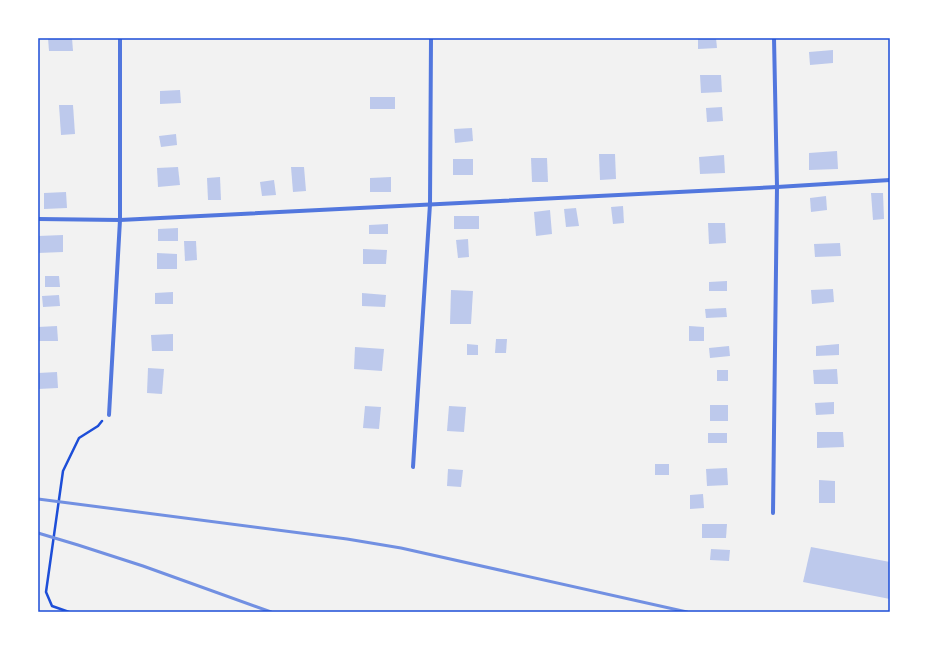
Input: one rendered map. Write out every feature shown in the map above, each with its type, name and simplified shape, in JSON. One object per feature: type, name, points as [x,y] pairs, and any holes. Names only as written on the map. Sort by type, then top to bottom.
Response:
[{"type":"street","points":[[109,414],[120,220],[120,38]]},
{"type":"street","points":[[413,467],[430,204],[431,38]]},
{"type":"street","points":[[773,513],[777,187],[774,38]]},
{"type":"street","points":[[38,219],[120,220],[890,180]]},
{"type":"path","points":[[69,612],[52,606],[46,592],[63,471],[79,438],[98,426],[109,414]]},
{"type":"building","points":[[48,38],[72,38],[73,51],[49,51]]},
{"type":"building","points":[[716,38],[717,48],[698,49],[698,39]]},
{"type":"building","points":[[833,50],[833,63],[810,65],[809,52]]},
{"type":"building","points":[[700,75],[721,75],[722,92],[701,93]]},
{"type":"building","points":[[180,90],[181,103],[160,104],[160,91]]},
{"type":"building","points":[[370,97],[395,97],[395,109],[370,109]]},
{"type":"building","points":[[59,105],[73,105],[75,134],[61,135]]},
{"type":"building","points":[[722,107],[723,121],[707,122],[706,108]]},
{"type":"building","points":[[472,128],[473,141],[455,143],[454,129]]},
{"type":"building","points":[[176,134],[177,145],[161,147],[159,136]]},
{"type":"building","points":[[837,151],[838,169],[809,170],[809,153]]},
{"type":"building","points":[[599,154],[615,154],[616,179],[600,180]]},
{"type":"building","points":[[724,155],[725,173],[700,174],[699,157]]},
{"type":"building","points":[[531,158],[547,158],[548,182],[532,182]]},
{"type":"building","points":[[453,159],[473,159],[473,175],[453,175]]},
{"type":"building","points":[[178,167],[180,185],[158,187],[157,168]]},
{"type":"building","points":[[291,167],[304,167],[306,191],[293,192]]},
{"type":"building","points":[[220,177],[221,200],[208,200],[207,178]]},
{"type":"building","points":[[391,177],[391,192],[370,192],[370,178]]},
{"type":"building","points":[[274,180],[276,195],[262,196],[260,182]]},
{"type":"building","points":[[66,192],[67,208],[44,209],[44,193]]},
{"type":"building","points":[[871,193],[883,193],[884,219],[873,220]]},
{"type":"building","points":[[826,196],[827,210],[811,212],[810,198]]},
{"type":"building","points":[[623,206],[624,223],[613,224],[611,207]]},
{"type":"building","points":[[576,208],[579,226],[566,227],[564,209]]},
{"type":"building","points":[[550,210],[552,234],[536,236],[534,212]]},
{"type":"building","points":[[454,216],[479,216],[479,229],[454,229]]},
{"type":"building","points":[[708,223],[725,223],[726,243],[709,244]]},
{"type":"building","points":[[388,224],[388,234],[369,234],[369,225]]},
{"type":"building","points":[[178,228],[178,241],[158,241],[158,229]]},
{"type":"building","points":[[63,235],[63,252],[38,253],[38,236]]},
{"type":"building","points":[[468,239],[469,257],[458,258],[456,240]]},
{"type":"building","points":[[184,241],[196,241],[197,260],[185,261]]},
{"type":"building","points":[[840,243],[841,256],[815,257],[814,244]]},
{"type":"building","points":[[363,249],[387,250],[386,264],[363,264]]},
{"type":"building","points":[[157,253],[177,254],[177,269],[157,269]]},
{"type":"building","points":[[45,276],[59,276],[60,287],[45,287]]},
{"type":"building","points":[[727,281],[727,291],[709,291],[709,282]]},
{"type":"building","points":[[833,289],[834,302],[812,304],[811,290]]},
{"type":"building","points":[[451,290],[473,291],[471,324],[450,324]]},
{"type":"building","points":[[173,292],[173,304],[155,304],[155,293]]},
{"type":"building","points":[[362,293],[386,295],[385,307],[362,306]]},
{"type":"building","points":[[59,295],[60,306],[43,307],[42,296]]},
{"type":"building","points":[[726,308],[727,317],[706,318],[705,309]]},
{"type":"building","points":[[57,326],[58,341],[38,341],[38,327]]},
{"type":"building","points":[[689,326],[704,327],[704,341],[689,341]]},
{"type":"building","points":[[173,334],[173,351],[152,351],[151,335]]},
{"type":"building","points":[[496,339],[507,339],[506,353],[495,353]]},
{"type":"building","points":[[467,344],[478,345],[478,355],[467,355]]},
{"type":"building","points":[[839,344],[839,355],[816,356],[816,346]]},
{"type":"building","points":[[729,346],[730,356],[710,358],[709,348]]},
{"type":"building","points":[[355,347],[384,349],[382,371],[354,369]]},
{"type":"building","points":[[148,368],[164,369],[162,394],[147,393]]},
{"type":"building","points":[[837,369],[838,384],[814,384],[813,370]]},
{"type":"building","points":[[717,370],[728,370],[728,381],[717,381]]},
{"type":"building","points":[[57,372],[58,388],[38,389],[38,373]]},
{"type":"building","points":[[834,402],[834,414],[816,415],[815,403]]},
{"type":"building","points":[[710,405],[728,405],[728,421],[710,421]]},
{"type":"building","points":[[365,406],[381,407],[379,429],[363,428]]},
{"type":"building","points":[[449,406],[466,407],[464,432],[447,431]]},
{"type":"building","points":[[817,432],[843,432],[844,447],[817,448]]},
{"type":"building","points":[[708,433],[727,433],[727,443],[708,443]]},
{"type":"building","points":[[655,464],[669,464],[669,475],[655,475]]},
{"type":"building","points":[[727,468],[728,485],[707,486],[706,469]]},
{"type":"building","points":[[448,469],[463,470],[461,487],[447,486]]},
{"type":"building","points":[[819,480],[835,481],[835,503],[819,503]]},
{"type":"building","points":[[703,494],[704,508],[690,509],[690,495]]},
{"type":"building","points":[[702,524],[727,524],[726,538],[702,538]]},
{"type":"building","points":[[811,547],[890,562],[890,599],[803,582]]},
{"type":"building","points":[[711,549],[730,550],[729,561],[710,560]]},
{"type":"railway","points":[[38,499],[347,539],[401,548],[687,612]]},
{"type":"railway","points":[[38,533],[143,566],[271,612]]}]
